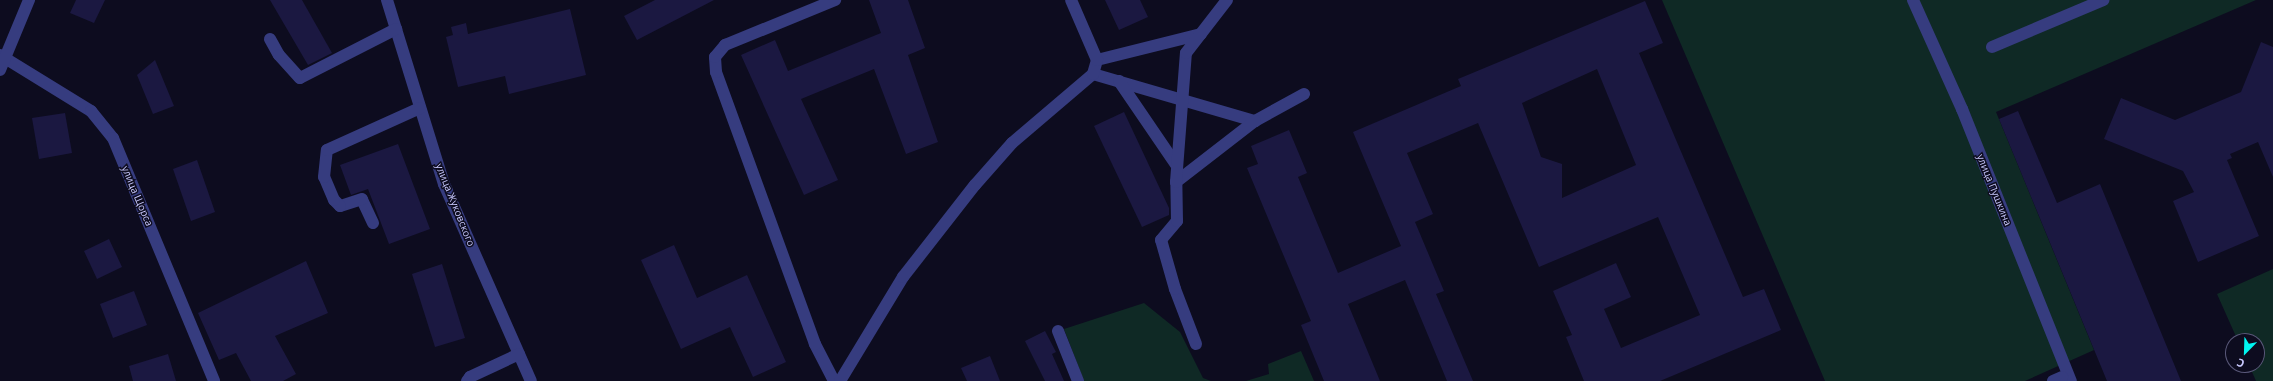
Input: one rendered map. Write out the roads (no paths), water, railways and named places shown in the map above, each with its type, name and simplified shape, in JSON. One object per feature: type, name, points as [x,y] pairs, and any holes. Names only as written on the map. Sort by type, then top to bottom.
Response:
[{"type":"street","points":[[0,70],[2,56],[29,0]]},
{"type":"street","name":"улица Жуковского","points":[[386,0],[444,184],[531,381]]},
{"type":"street","points":[[834,381],[815,344],[716,72],[715,57],[725,45],[835,0]]},
{"type":"street","points":[[840,381],[903,277],[975,185],[1012,143],[1093,74],[1097,60],[1071,0]]},
{"type":"street","points":[[1196,344],[1175,288],[1161,240],[1177,221],[1176,182],[1186,53],[1227,0]]},
{"type":"street","name":"улица Пушкина","points":[[1913,0],[1962,109],[2062,380]]},
{"type":"street","points":[[1992,47],[2103,0]]},
{"type":"street","points":[[270,39],[278,55],[300,78],[396,29]]},
{"type":"street","points":[[1097,60],[1201,34]]},
{"type":"street","name":"улица Щорса","points":[[2,56],[92,111],[113,138],[214,381]]},
{"type":"street","points":[[1093,74],[1255,121]]},
{"type":"street","points":[[1119,81],[1177,166]]},
{"type":"street","points":[[1176,182],[1255,121],[1304,94]]},
{"type":"street","points":[[373,223],[362,199],[340,206],[334,200],[324,177],[327,150],[420,108]]},
{"type":"street","points":[[1058,331],[1078,381]]},
{"type":"street","points":[[467,381],[470,377],[519,354]]}]
